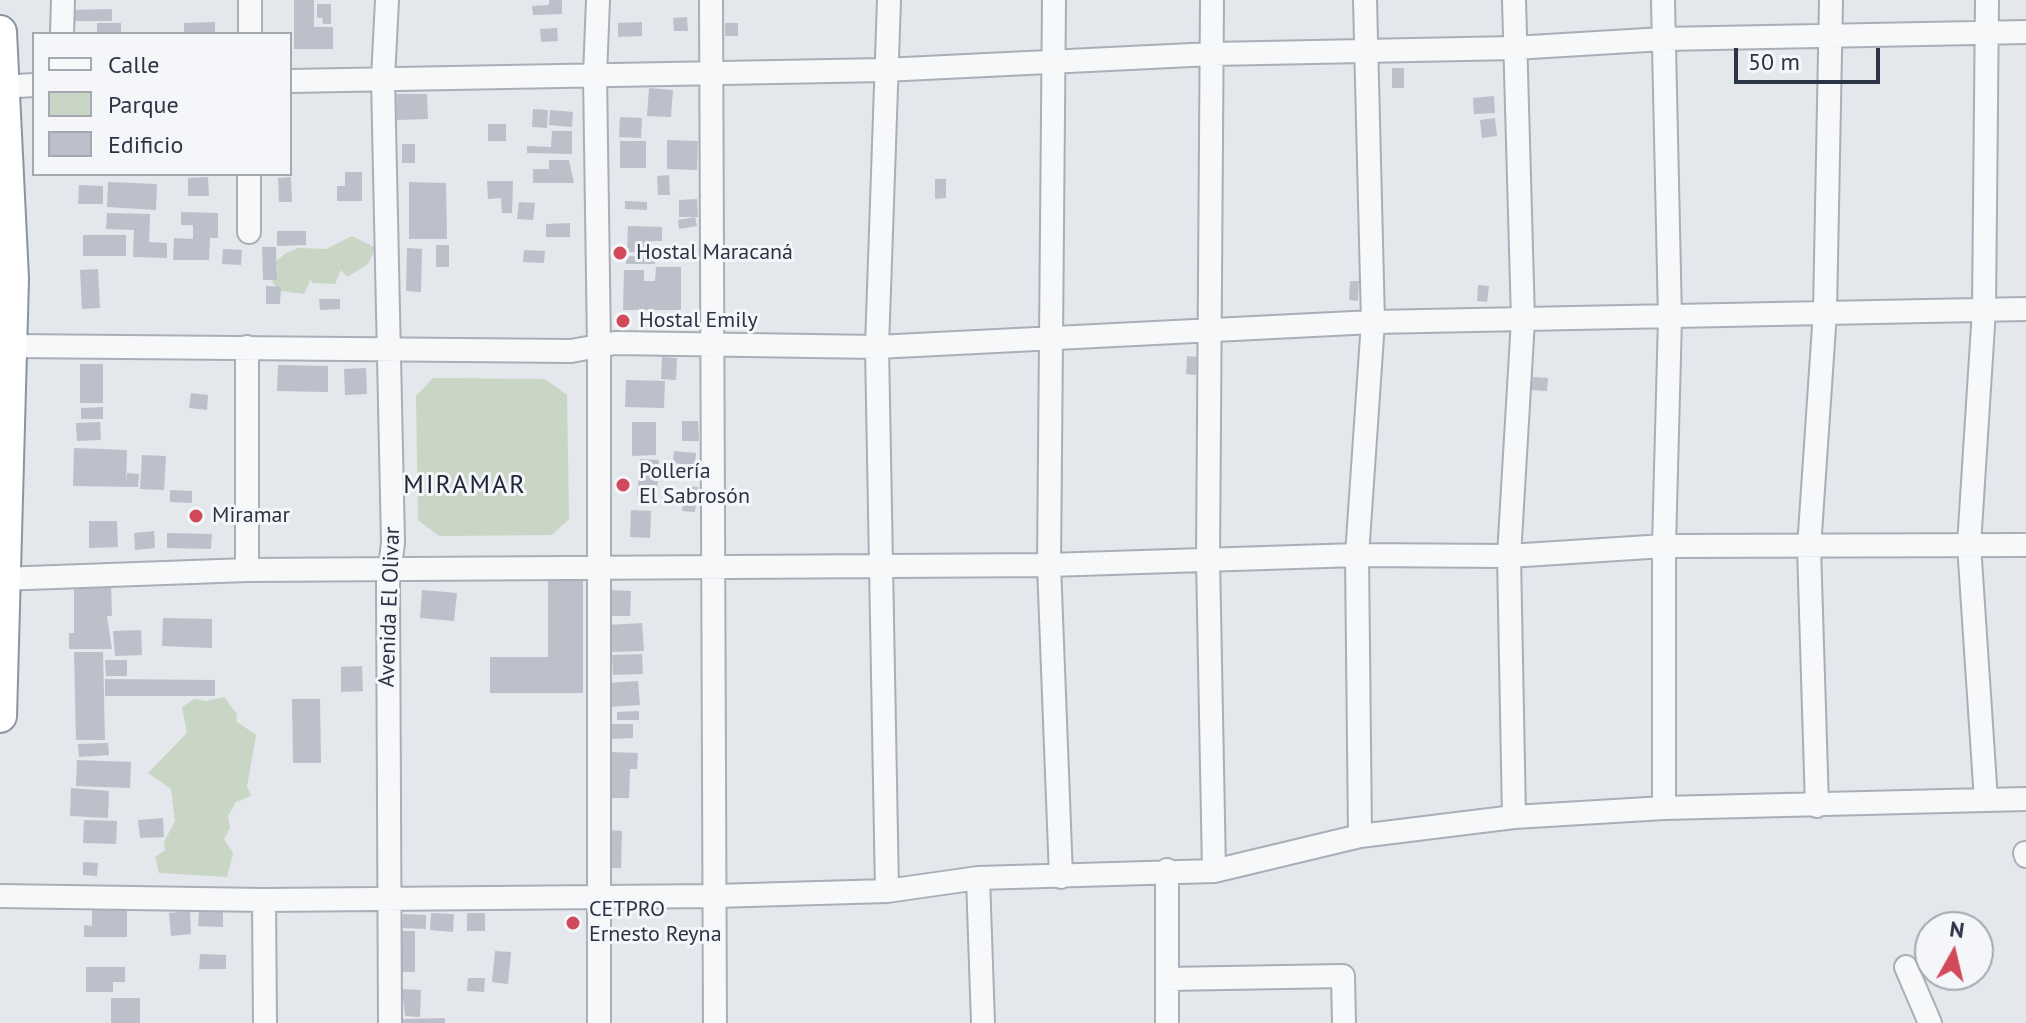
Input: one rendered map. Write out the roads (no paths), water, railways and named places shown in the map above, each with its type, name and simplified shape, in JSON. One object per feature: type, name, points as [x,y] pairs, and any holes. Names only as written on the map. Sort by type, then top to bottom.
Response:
[{"type":"highway","points":[[0,32],[13,86],[12,346],[2,580],[0,716]]},
{"type":"street","points":[[62,32],[63,0]]},
{"type":"street","points":[[250,0],[250,32]]},
{"type":"street","name":"Avenida El Olivar","points":[[387,0],[383,79],[393,543],[390,569],[390,1023]]},
{"type":"street","points":[[598,0],[595,75],[599,346],[596,897],[599,1023]]},
{"type":"street","points":[[711,0],[715,1023]]},
{"type":"street","points":[[887,891],[877,347],[884,70],[889,0]]},
{"type":"street","points":[[1054,0],[1049,565],[1061,877]]},
{"type":"street","points":[[1212,0],[1208,559],[1214,871]]},
{"type":"street","points":[[1360,836],[1357,555],[1373,322],[1365,0]]},
{"type":"street","points":[[1514,0],[1523,320],[1509,556],[1514,817]]},
{"type":"street","points":[[1663,0],[1670,318],[1664,546],[1664,808]]},
{"type":"street","points":[[1817,806],[1809,548],[1825,312],[1831,0]]},
{"type":"street","points":[[1986,800],[1969,545],[1984,310],[1987,0]]},
{"type":"street","points":[[292,81],[884,70],[1212,54],[1514,48],[1663,39],[2026,32]]},
{"type":"street","points":[[249,176],[249,232]]},
{"type":"street","points":[[12,346],[571,351],[599,346],[711,344],[877,347],[1373,322],[2026,309]]},
{"type":"street","points":[[247,347],[247,570]]},
{"type":"street","points":[[2,580],[247,570],[711,564],[1049,565],[1357,555],[1509,556],[1664,546],[1809,548],[2026,545]]},
{"type":"street","points":[[0,896],[264,900],[715,896],[887,891],[978,878],[1214,871],[1360,836],[1514,817],[1664,808],[2026,799]]},
{"type":"street","points":[[1167,870],[1167,1023]]},
{"type":"street","points":[[978,878],[983,1023]]},
{"type":"street","points":[[264,900],[265,1023]]},
{"type":"street","points":[[1906,967],[1930,1023]]},
{"type":"street","points":[[1167,979],[1343,976],[1344,1023]]},
{"type":"place","name":"Hostal Maracaná","points":[[620,253]]},
{"type":"place","name":"Hostal Emily","points":[[623,321]]},
{"type":"place","name":"Pollería El Sabrosón","points":[[623,485]]},
{"type":"place","name":"Miramar","points":[[196,516]]},
{"type":"place","name":"CETPRO Ernesto Reyna","points":[[573,923]]},
{"type":"district","name":"MIRAMAR","points":[[465,486]]}]
